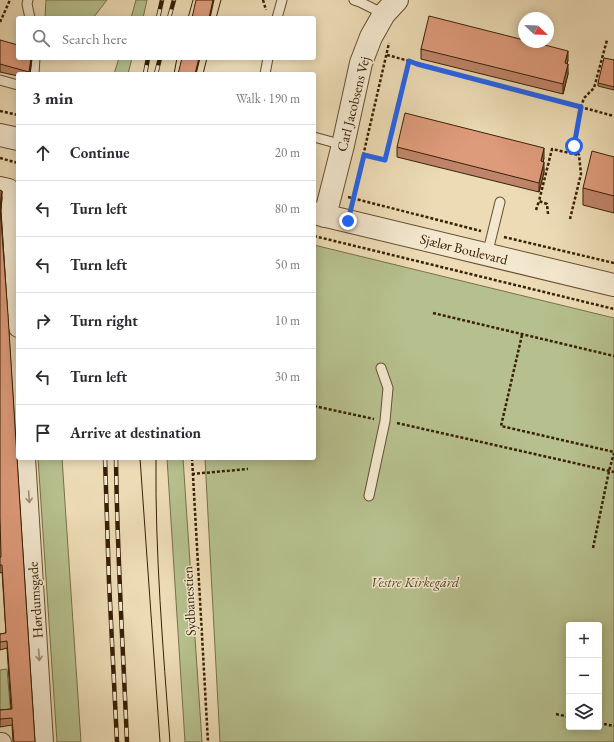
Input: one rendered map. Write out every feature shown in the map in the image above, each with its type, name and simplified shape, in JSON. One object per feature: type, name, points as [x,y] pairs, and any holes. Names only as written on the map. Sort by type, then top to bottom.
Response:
[{"type":"street","name":"Carl Jacobsens Vej","points":[[320,214],[331,193],[361,63],[371,37],[391,7]]},
{"type":"street","points":[[0,135],[16,139]]},
{"type":"street","points":[[5,187],[16,306]]},
{"type":"street","name":"Sjælør Boulevard","points":[[320,214],[614,285]]},
{"type":"street","name":"Hørdumsgade","points":[[26,460],[44,742]]},
{"type":"lane","points":[[28,0],[27,4],[30,16]]},
{"type":"lane","points":[[278,16],[282,0]]},
{"type":"lane","points":[[354,0],[391,7]]},
{"type":"lane","points":[[34,72],[35,60]]},
{"type":"lane","points":[[265,72],[268,60]]},
{"type":"lane","points":[[0,80],[16,84]]},
{"type":"lane","points":[[316,138],[343,145]]},
{"type":"lane","points":[[487,255],[500,202]]},
{"type":"lane","points":[[369,496],[385,421],[388,388],[381,368]]},
{"type":"path","points":[[0,22],[10,0]]},
{"type":"path","points":[[0,10],[4,12]]},
{"type":"path","points":[[343,243],[391,36]]},
{"type":"path","points":[[570,219],[581,174],[579,156],[574,146],[581,107],[584,98],[594,88],[606,40]]},
{"type":"path","points":[[387,55],[614,116]]},
{"type":"path","points":[[364,155],[385,160],[409,61]]},
{"type":"path","points":[[0,111],[16,115]]},
{"type":"path","points":[[536,210],[552,149],[579,156]]},
{"type":"path","points":[[0,158],[16,162]]},
{"type":"path","points":[[331,193],[614,263]]},
{"type":"path","points":[[539,201],[547,204],[548,214]]},
{"type":"path","points":[[316,236],[614,309]]},
{"type":"path","points":[[433,313],[614,356]]},
{"type":"path","points":[[522,334],[501,426],[614,452],[593,548]]},
{"type":"path","points":[[316,406],[614,472]]},
{"type":"path","name":"Sydbanestien","points":[[192,460],[208,742]]},
{"type":"path","points":[[192,474],[248,469]]},
{"type":"path","points":[[556,714],[566,716]]},
{"type":"path","points":[[602,724],[614,726]]},
{"type":"green space","points":[[46,0],[107,0],[95,16],[45,16]]},
{"type":"green space","points":[[136,0],[147,0],[143,16],[132,16]]},
{"type":"green space","points":[[118,60],[132,60],[128,72],[115,72]]},
{"type":"green space","name":"Vestre Kirkegård","points":[[316,245],[614,318],[614,742],[220,742],[205,460],[316,460]]},
{"type":"green space","points":[[38,460],[62,460],[81,742],[57,742]]},
{"type":"green space","points":[[167,460],[183,460],[202,742],[185,742]]},
{"type":"green space","points":[[7,669],[11,715],[0,717],[0,670]]},
{"type":"building","points":[[196,0],[213,0],[209,16],[192,16]]},
{"type":"building","points":[[429,16],[518,38],[518,48],[554,47],[568,51],[565,63],[568,64],[563,84],[421,49]]},
{"type":"building","points":[[0,40],[16,44],[16,60],[31,60],[29,72],[0,64]]},
{"type":"building","points":[[604,58],[614,60],[614,87],[598,83]]},
{"type":"building","points":[[182,60],[198,60],[196,72],[178,72]]},
{"type":"building","points":[[405,113],[544,148],[541,161],[544,162],[539,183],[397,147]]},
{"type":"building","points":[[592,151],[614,157],[614,196],[583,188]]},
{"type":"building","points":[[0,190],[2,191],[0,207]]},
{"type":"building","points":[[0,207],[35,742],[14,742],[12,718],[0,719],[0,710],[12,709],[7,641],[0,642],[0,634],[6,633],[2,565],[0,565]]},
{"type":"tram line","points":[[189,16],[193,0]]},
{"type":"tram line","points":[[217,16],[221,0]]},
{"type":"tram line","points":[[174,72],[177,60]]},
{"type":"tram line","points":[[204,72],[206,60]]},
{"type":"tram line","points":[[140,460],[160,742]]},
{"type":"tram line","points":[[156,460],[158,565],[170,742]]},
{"type":"railway","points":[[158,16],[162,0]]},
{"type":"railway","points":[[170,16],[174,0]]},
{"type":"railway","points":[[145,72],[148,60]]},
{"type":"railway","points":[[156,72],[160,60]]},
{"type":"railway","points":[[105,460],[109,582],[117,742]]},
{"type":"railway","points":[[116,460],[127,742]]},
{"type":"route","points":[[348,221],[364,155],[385,160],[409,61],[581,107],[574,146]]}]
